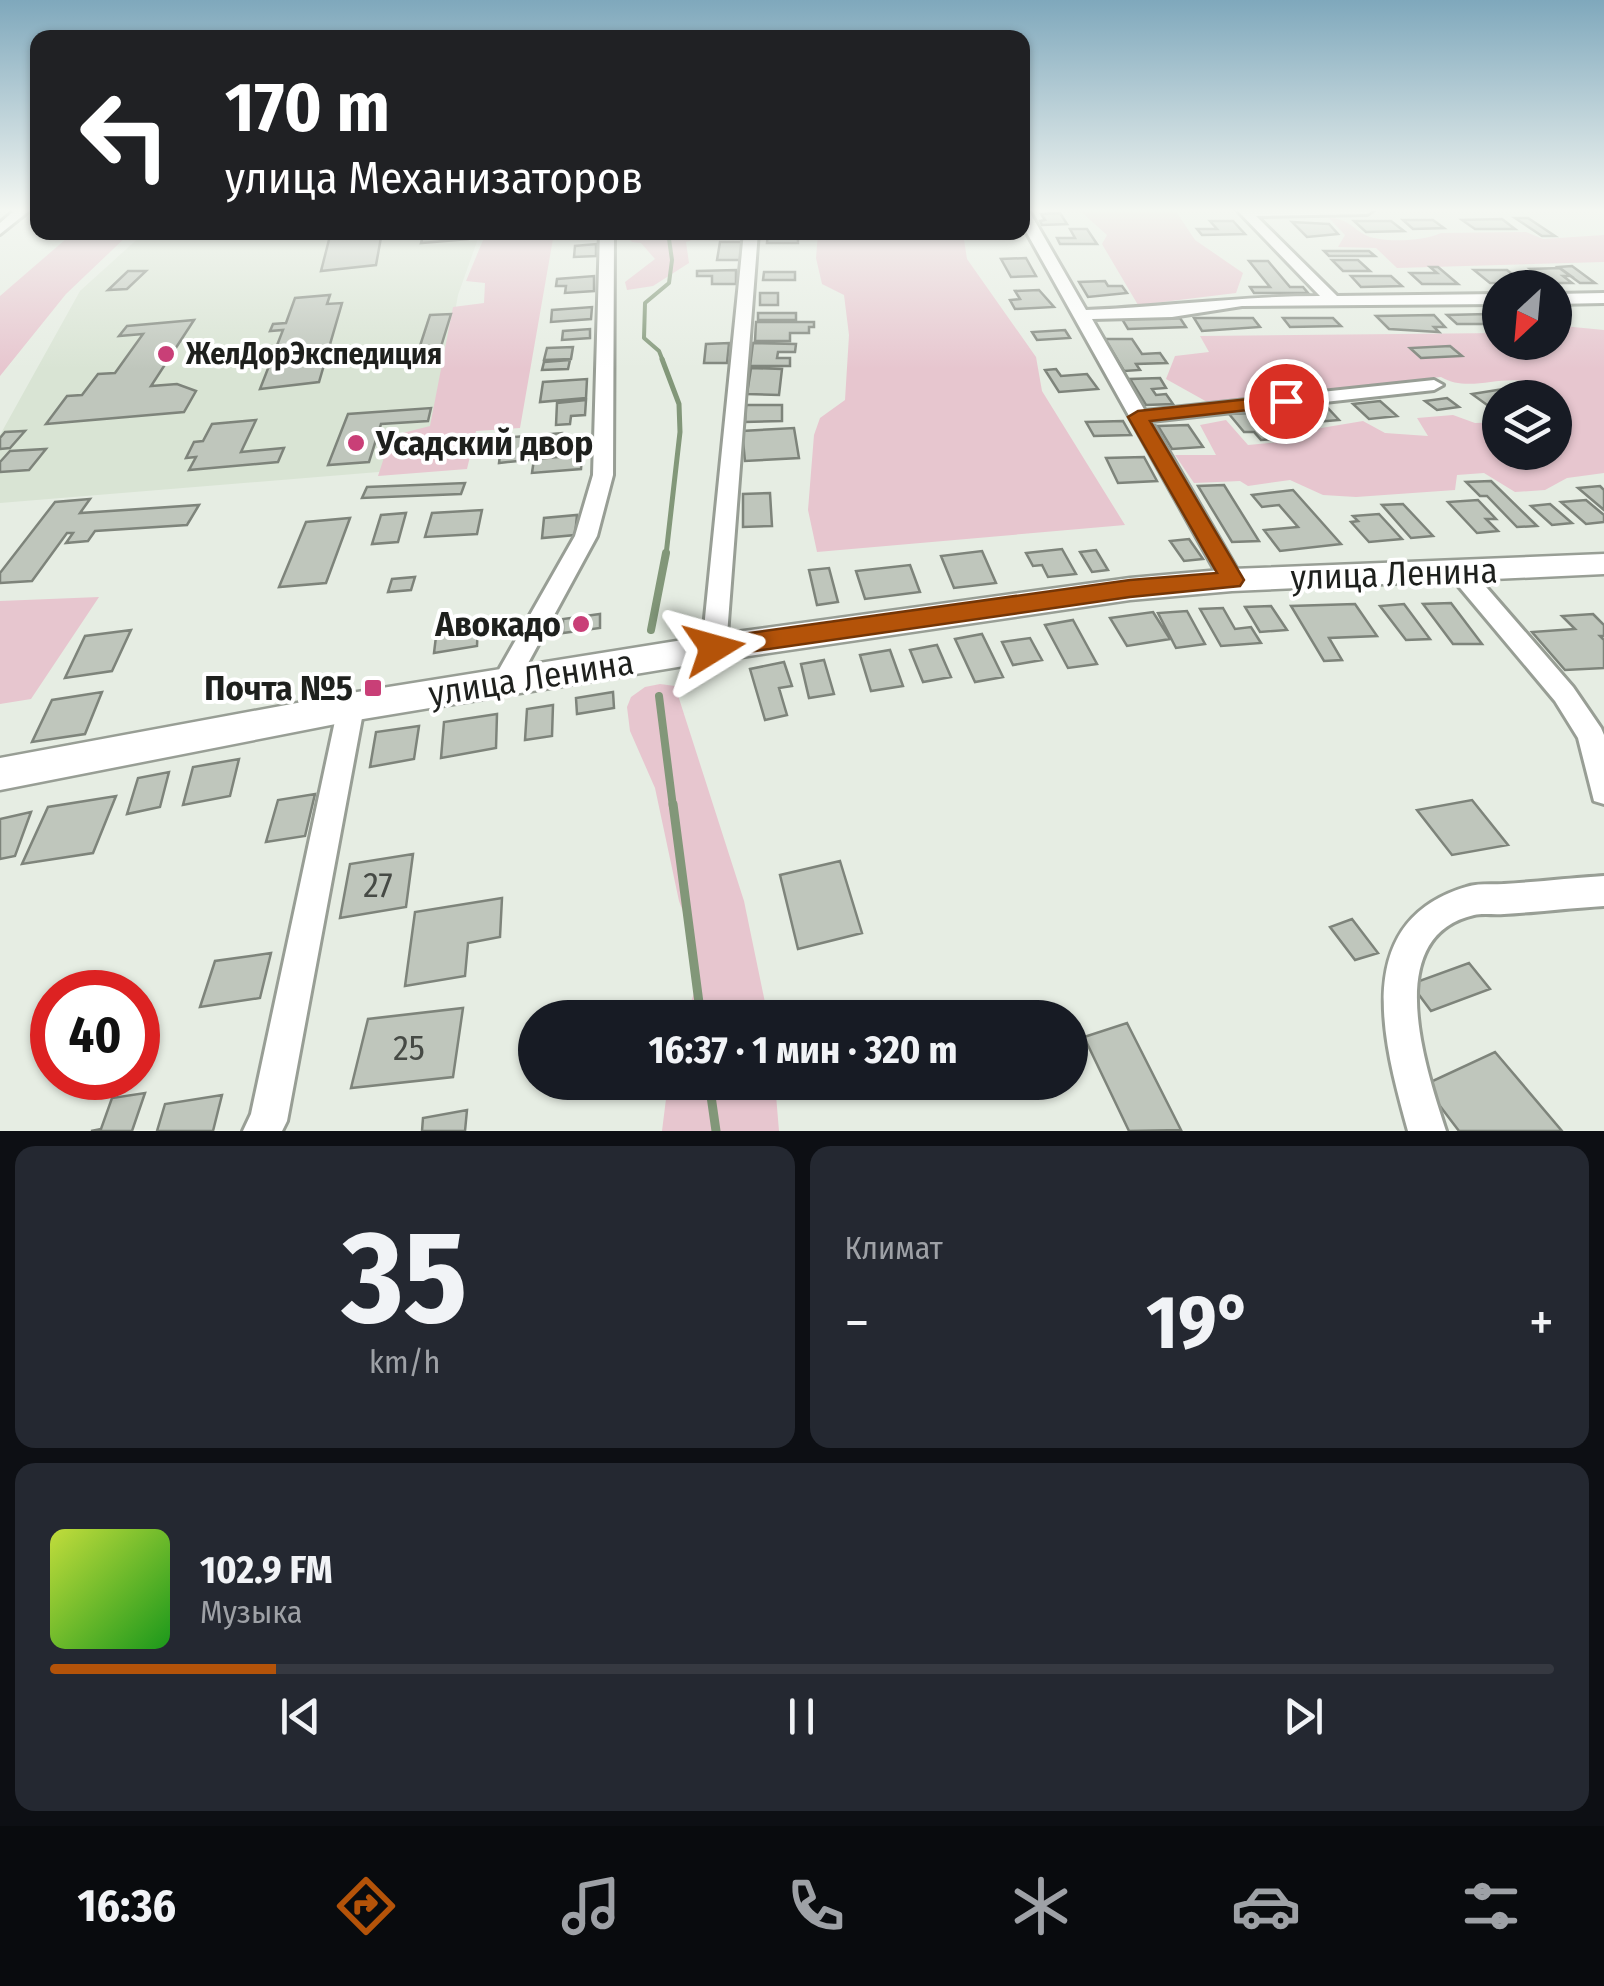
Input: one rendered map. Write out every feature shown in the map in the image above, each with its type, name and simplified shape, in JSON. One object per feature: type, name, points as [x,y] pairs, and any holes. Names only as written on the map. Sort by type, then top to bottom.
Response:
[{"type":"street","points":[[505,682],[586,536],[603,474],[606,263]]},
{"type":"street","points":[[714,648],[749,263]]},
{"type":"street","points":[[1050,263],[1232,580]]},
{"type":"street","points":[[1296,263],[1333,300]]},
{"type":"street","points":[[1572,298],[1604,298]]},
{"type":"street","points":[[1079,315],[1172,312],[1242,301],[1482,299]]},
{"type":"street","points":[[1138,417],[1434,385]]},
{"type":"street","name":"улица Ленина","points":[[0,774],[505,682],[1130,589],[1232,580],[1604,564]]},
{"type":"street","points":[[1459,571],[1564,694],[1591,736],[1604,792]]},
{"type":"street","points":[[262,1131],[268,1122],[351,708]]},
{"type":"street","points":[[1426,1131],[1402,1042],[1399,992],[1402,962],[1417,930],[1466,902],[1604,890]]},
{"type":"shaded area","points":[[38,263],[99,263],[66,294],[0,376],[0,296]]},
{"type":"shaded area","points":[[111,263],[469,263],[458,295],[427,468],[0,503],[0,435],[80,291]]},
{"type":"shaded area","points":[[474,263],[549,263],[520,428],[476,431],[467,469],[378,476],[391,436],[430,426],[453,307],[484,303],[485,283],[466,281]]},
{"type":"shaded area","points":[[650,263],[689,263],[653,286],[627,290],[625,282]]},
{"type":"shaded area","points":[[817,263],[970,263],[1036,357],[1042,391],[1125,525],[817,552],[808,510],[814,435],[820,418],[845,400],[849,335],[844,295],[822,284]]},
{"type":"shaded area","points":[[1113,263],[1228,263],[1243,273],[1236,293],[1138,305]]},
{"type":"shaded area","points":[[1392,263],[1577,263],[1397,268]]},
{"type":"shaded area","points":[[1572,327],[1604,330],[1604,473],[1567,478],[1545,490],[1515,492],[1484,473],[1457,475],[1455,490],[1356,497],[1323,495],[1290,480],[1248,486],[1240,481],[1194,483],[1175,455],[1216,455],[1200,425],[1226,420],[1248,445],[1300,440],[1309,430],[1363,421],[1385,433],[1428,436],[1417,418],[1453,415],[1482,423],[1482,470],[1572,470],[1572,380],[1482,380],[1482,383],[1462,384],[1441,377],[1209,403],[1166,379],[1175,356],[1209,352],[1200,336],[1482,333],[1482,360],[1572,360]]},
{"type":"shaded area","points":[[99,597],[31,699],[0,704],[0,601]]},
{"type":"shaded area","points":[[675,686],[744,901],[764,1000],[692,1000],[694,941],[679,901],[655,788],[630,731],[627,707],[631,697],[645,687]]},
{"type":"shaded area","points":[[666,1100],[776,1100],[779,1131],[662,1131]]},
{"type":"building","points":[[323,263],[376,263],[376,265],[321,271]]},
{"type":"building","points":[[1003,263],[1029,263],[1036,276],[1011,277]]},
{"type":"building","points":[[1250,263],[1270,263],[1290,287],[1303,287],[1308,293],[1254,293],[1250,287],[1270,287]]},
{"type":"building","points":[[1335,263],[1361,263],[1370,271],[1343,271]]},
{"type":"building","points":[[1572,266],[1595,283],[1580,283],[1572,277],[1572,270],[1558,267]]},
{"type":"building","points":[[1430,267],[1438,267],[1458,284],[1422,284],[1410,273],[1437,273]]},
{"type":"building","points":[[736,270],[736,284],[712,284],[712,276],[697,276],[697,271]]},
{"type":"building","points":[[128,271],[146,271],[127,289],[108,290]]},
{"type":"building","points":[[764,272],[795,272],[795,280],[763,280]]},
{"type":"building","points":[[594,276],[594,291],[565,293],[566,286],[556,286],[557,279]]},
{"type":"building","points":[[1351,276],[1391,276],[1402,286],[1361,287]]},
{"type":"building","points":[[1105,281],[1108,286],[1122,286],[1127,293],[1088,297],[1079,282]]},
{"type":"building","points":[[1039,290],[1054,307],[1015,309],[1010,300],[1020,299],[1015,291]]},
{"type":"building","points":[[760,293],[778,293],[778,305],[760,305]]},
{"type":"building","points":[[330,295],[327,304],[342,303],[319,382],[260,389],[283,330],[270,331],[273,324],[286,323],[295,298]]},
{"type":"building","points":[[592,307],[591,319],[551,322],[552,310]]},
{"type":"building","points":[[758,313],[796,313],[796,320],[758,320]]},
{"type":"building","points":[[451,314],[439,353],[417,355],[430,315]]},
{"type":"building","points":[[1482,314],[1482,324],[1457,324],[1447,315]]},
{"type":"building","points":[[1434,315],[1445,327],[1434,327],[1439,332],[1389,329],[1376,316]]},
{"type":"building","points":[[1180,318],[1186,327],[1128,329],[1122,319]]},
{"type":"building","points":[[1194,318],[1253,318],[1260,327],[1202,331]]},
{"type":"building","points":[[1283,318],[1333,318],[1341,326],[1290,327]]},
{"type":"building","points":[[194,320],[151,386],[177,384],[196,391],[184,412],[46,424],[67,396],[82,395],[98,374],[115,373],[143,334],[119,336],[127,326]]},
{"type":"building","points":[[756,322],[814,322],[814,327],[809,327],[809,333],[790,333],[790,341],[755,341]]},
{"type":"building","points":[[590,329],[590,338],[562,340],[563,331]]},
{"type":"building","points":[[1065,330],[1070,338],[1037,340],[1032,332]]},
{"type":"building","points":[[1105,339],[1132,339],[1142,354],[1160,353],[1167,363],[1136,364],[1140,370],[1124,371]]},
{"type":"building","points":[[729,343],[727,363],[704,363],[706,344]]},
{"type":"building","points":[[753,343],[796,344],[795,352],[778,352],[777,358],[790,358],[790,366],[750,366]]},
{"type":"building","points":[[1450,346],[1462,356],[1421,358],[1410,348]]},
{"type":"building","points":[[573,347],[571,359],[544,360],[547,348]]},
{"type":"building","points":[[570,360],[568,369],[542,370],[544,362]]},
{"type":"building","points":[[751,368],[782,369],[779,395],[747,394]]},
{"type":"building","points":[[1056,369],[1061,376],[1087,374],[1098,389],[1059,392],[1045,370]]},
{"type":"building","points":[[1160,378],[1166,388],[1152,389],[1156,395],[1166,394],[1173,404],[1146,405],[1130,379]]},
{"type":"building","points":[[587,379],[586,398],[540,402],[543,382]]},
{"type":"building","points":[[1447,398],[1459,407],[1437,410],[1425,401]]},
{"type":"building","points":[[586,400],[585,415],[571,416],[570,424],[556,425],[557,403]]},
{"type":"building","points":[[1380,401],[1397,416],[1369,419],[1353,404]]},
{"type":"building","points":[[746,405],[782,405],[782,421],[745,422]]},
{"type":"building","points":[[1326,406],[1339,420],[1304,423],[1291,409]]},
{"type":"building","name":"Усадский двор","points":[[431,408],[428,421],[381,424],[369,462],[328,465],[348,414]]},
{"type":"building","points":[[1271,412],[1294,438],[1261,440],[1254,432],[1244,432],[1229,414]]},
{"type":"building","points":[[256,420],[241,452],[284,448],[278,462],[189,470],[196,457],[186,458],[194,442],[203,441],[212,424]]},
{"type":"building","points":[[1123,421],[1131,435],[1094,436],[1086,422]]},
{"type":"building","points":[[1188,425],[1203,447],[1172,449],[1158,426]]},
{"type":"building","points":[[794,428],[799,458],[745,461],[742,431]]},
{"type":"building","points":[[25,431],[10,448],[0,449],[0,438],[5,432]]},
{"type":"building","points":[[562,433],[561,447],[529,450],[528,460],[499,463],[502,438]]},
{"type":"building","points":[[46,449],[29,470],[0,472],[0,462],[10,451]]},
{"type":"building","points":[[582,455],[581,469],[532,473],[534,459]]},
{"type":"building","points":[[1144,457],[1157,481],[1118,483],[1106,458]]},
{"type":"building","points":[[1491,481],[1537,526],[1517,527],[1487,496],[1480,496],[1466,482]]},
{"type":"building","points":[[465,483],[461,494],[362,498],[367,487]]},
{"type":"building","points":[[1224,485],[1259,541],[1232,542],[1198,486]]},
{"type":"building","points":[[1600,486],[1604,490],[1604,510],[1578,488]]},
{"type":"building","points":[[1293,490],[1341,544],[1280,551],[1264,530],[1298,527],[1279,505],[1262,507],[1252,495]]},
{"type":"building","points":[[770,493],[772,526],[743,527],[743,494]]},
{"type":"building","points":[[90,499],[80,513],[199,505],[187,525],[95,531],[88,541],[66,543],[73,533],[67,533],[32,581],[0,583],[0,573],[55,502]]},
{"type":"building","points":[[1478,500],[1496,519],[1486,519],[1498,531],[1477,533],[1448,502]]},
{"type":"building","points":[[1586,500],[1604,515],[1604,522],[1586,524],[1561,502]]},
{"type":"building","points":[[1403,504],[1433,536],[1411,538],[1382,505]]},
{"type":"building","points":[[1550,504],[1572,523],[1552,525],[1531,506]]},
{"type":"building","points":[[482,510],[477,534],[425,537],[432,513]]},
{"type":"building","points":[[406,513],[398,542],[372,544],[381,515]]},
{"type":"building","points":[[1379,514],[1402,539],[1369,542],[1351,522],[1358,521],[1353,516]]},
{"type":"building","points":[[577,515],[575,535],[542,538],[544,518]]},
{"type":"building","points":[[350,518],[326,583],[279,587],[306,522]]},
{"type":"building","points":[[1189,539],[1203,559],[1184,561],[1170,541]]},
{"type":"building","points":[[1062,549],[1076,574],[1048,577],[1042,565],[1033,566],[1026,553]]},
{"type":"building","points":[[1096,550],[1108,570],[1092,572],[1080,552]]},
{"type":"building","points":[[982,551],[996,583],[954,588],[941,556]]},
{"type":"building","points":[[910,565],[920,592],[865,599],[856,571]]},
{"type":"building","points":[[829,568],[838,602],[817,605],[809,570]]},
{"type":"building","points":[[415,577],[411,590],[388,592],[392,579]]},
{"type":"building","points":[[1451,603],[1482,644],[1453,644],[1423,604]]},
{"type":"building","points":[[1355,604],[1377,636],[1329,638],[1342,660],[1324,661],[1291,606]]},
{"type":"building","points":[[1404,604],[1430,639],[1406,640],[1380,606]]},
{"type":"building","points":[[1271,606],[1287,630],[1260,632],[1245,607]]},
{"type":"building","points":[[1223,608],[1235,629],[1251,627],[1261,643],[1221,646],[1200,609]]},
{"type":"building","points":[[1187,611],[1205,644],[1176,648],[1158,613]]},
{"type":"building","points":[[1153,612],[1170,639],[1127,646],[1110,618]]},
{"type":"building","name":"Авокадо","points":[[600,614],[600,628],[563,633],[563,619]]},
{"type":"building","points":[[1593,614],[1604,625],[1604,636],[1600,636],[1604,640],[1604,668],[1565,670],[1532,632],[1575,629],[1562,616]]},
{"type":"building","points":[[1073,620],[1097,664],[1068,668],[1045,625]]},
{"type":"building","points":[[478,621],[477,646],[434,653],[437,628]]},
{"type":"building","points":[[131,630],[112,671],[65,678],[85,636]]},
{"type":"building","points":[[982,634],[1003,677],[975,682],[955,639]]},
{"type":"building","points":[[1030,638],[1042,660],[1013,665],[1002,642]]},
{"type":"building","points":[[937,645],[951,677],[923,682],[910,650]]},
{"type":"building","points":[[890,650],[903,686],[871,691],[860,655]]},
{"type":"building","points":[[824,660],[834,694],[809,698],[801,664]]},
{"type":"building","points":[[784,662],[792,686],[779,688],[787,715],[765,720],[750,669]]},
{"type":"building","points":[[102,692],[85,734],[32,742],[52,700]]},
{"type":"building","points":[[613,692],[614,708],[577,714],[576,698]]},
{"type":"building","points":[[553,705],[552,736],[525,740],[527,709]]},
{"type":"building","points":[[497,714],[496,748],[441,758],[444,722]]},
{"type":"building","points":[[419,726],[414,759],[370,767],[376,732]]},
{"type":"building","points":[[239,759],[230,796],[183,805],[193,767]]},
{"type":"building","points":[[169,772],[160,807],[127,814],[138,778]]},
{"type":"building","points":[[315,794],[305,836],[266,842],[278,800]]},
{"type":"building","points":[[116,796],[93,853],[22,864],[48,807]]},
{"type":"building","points":[[1472,800],[1508,845],[1452,855],[1417,810]]},
{"type":"building","points":[[31,812],[15,856],[0,859],[0,819]]},
{"type":"building","points":[[413,854],[406,907],[340,918],[350,864]]},
{"type":"building","points":[[840,861],[862,933],[798,949],[780,875]]},
{"type":"building","points":[[502,898],[500,937],[468,943],[465,976],[405,986],[415,912]]},
{"type":"building","points":[[1352,919],[1378,953],[1355,960],[1330,927]]},
{"type":"building","points":[[271,953],[260,998],[200,1007],[215,961]]},
{"type":"building","points":[[1469,963],[1490,989],[1431,1011],[1411,984]]},
{"type":"building","points":[[463,1008],[453,1077],[351,1088],[368,1019]]},
{"type":"building","points":[[1127,1023],[1181,1130],[1129,1131],[1088,1045],[1088,1036]]},
{"type":"building","points":[[1495,1052],[1562,1131],[1459,1131],[1424,1085]]},
{"type":"building","points":[[222,1095],[213,1131],[157,1131],[165,1104]]},
{"type":"building","points":[[111,1100],[143,1100],[132,1131],[91,1131],[101,1129]]},
{"type":"building","points":[[467,1110],[465,1131],[422,1131],[423,1118]]},
{"type":"waterway","points":[[663,361],[659,351],[644,338],[645,303],[669,283],[672,263]]},
{"type":"waterway","points":[[662,359],[679,404],[680,432],[666,555]]},
{"type":"waterway","points":[[651,630],[666,553]]},
{"type":"waterway","points":[[659,696],[673,807]]},
{"type":"waterway","points":[[673,804],[699,1000]]},
{"type":"waterway","points":[[712,1100],[716,1131]]},
{"type":"place","name":"ЖелДорЭкспедиция","points":[[166,354]]},
{"type":"place","name":"Усадский двор","points":[[356,443]]},
{"type":"place","name":"Авокадо","points":[[581,624]]},
{"type":"place","name":"Почта №5","points":[[373,688]]},
{"type":"route","points":[[714,648],[1130,589],[1232,580],[1138,417],[1286,401]]}]
